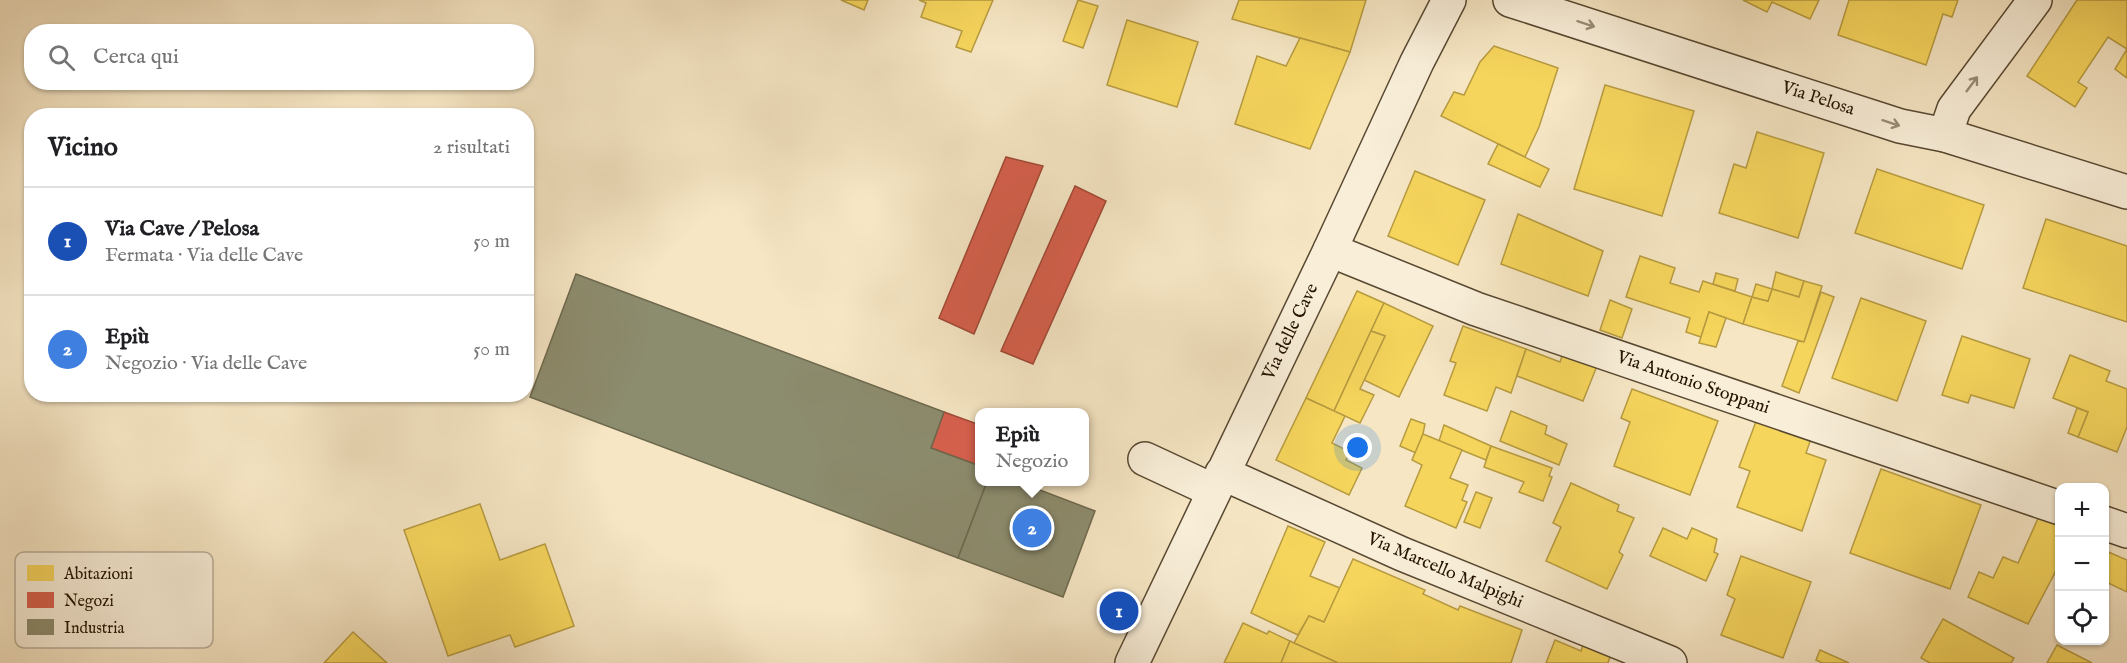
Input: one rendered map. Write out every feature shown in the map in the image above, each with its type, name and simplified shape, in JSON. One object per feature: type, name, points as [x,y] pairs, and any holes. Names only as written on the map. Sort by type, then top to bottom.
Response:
[{"type":"street","name":"Via delle Cave","points":[[1132,663],[1330,250],[1417,62],[1449,0]]},
{"type":"street","name":"Via Pelosa","points":[[1510,0],[1900,126],[1945,135],[2127,192]]},
{"type":"street","points":[[1945,135],[1954,109],[2036,0]]},
{"type":"street","name":"Via Antonio Stoppani","points":[[1330,250],[1476,309],[2055,506]]},
{"type":"street","name":"Via Marcello Malpighi","points":[[1144,459],[1218,482],[1670,663]]},
{"type":"street","points":[[2109,525],[2127,531]]},
{"type":"building: Abitazioni","points":[[841,0],[868,0],[864,10]]},
{"type":"building: Abitazioni","points":[[919,0],[993,0],[971,52],[956,47],[962,31],[921,17],[926,3]]},
{"type":"building: Abitazioni","points":[[1078,0],[1098,6],[1083,48],[1063,41]]},
{"type":"building: Abitazioni","points":[[1239,0],[1366,0],[1350,52],[1232,19]]},
{"type":"building: Abitazioni","points":[[1743,0],[1819,0],[1810,19],[1772,2],[1767,12]]},
{"type":"building: Abitazioni","points":[[1849,0],[1958,0],[1952,17],[1943,14],[1926,65],[1838,35]]},
{"type":"building: Abitazioni","points":[[2077,0],[2127,0],[2127,49],[2108,37],[2078,82],[2087,88],[2075,107],[2027,76]]},
{"type":"building: Abitazioni","points":[[1127,20],[1198,42],[1177,107],[1107,85]]},
{"type":"building: Abitazioni","points":[[1300,38],[1350,52],[1310,149],[1235,124],[1257,56],[1286,66]]},
{"type":"building: Abitazioni","points":[[1494,46],[1558,68],[1539,127],[1525,157],[1441,116],[1454,92],[1464,95],[1480,62]]},
{"type":"building: Abitazioni","points":[[2127,49],[2127,78],[2115,69]]},
{"type":"building: Abitazioni","points":[[1605,85],[1694,111],[1662,216],[1574,189]]},
{"type":"building: Abitazioni","points":[[1757,132],[1824,153],[1798,238],[1719,213],[1734,164],[1746,168]]},
{"type":"building: Abitazioni","points":[[1498,144],[1549,169],[1540,187],[1488,164]]},
{"type":"building: Abitazioni","points":[[1877,169],[1984,205],[1962,269],[1855,233]]},
{"type":"building: Abitazioni","points":[[1415,171],[1485,200],[1458,265],[1388,236]]},
{"type":"building: Abitazioni","points":[[1518,214],[1603,251],[1588,296],[1501,264]]},
{"type":"building: Abitazioni","points":[[2046,219],[2127,246],[2127,322],[2023,288]]},
{"type":"building: Abitazioni","points":[[1640,256],[1675,268],[1670,283],[1699,292],[1703,281],[1752,297],[1743,324],[1709,312],[1701,337],[1686,332],[1690,318],[1626,297]]},
{"type":"building: Abitazioni","points":[[1776,272],[1804,281],[1799,297],[1772,289]]},
{"type":"building: Abitazioni","points":[[1716,273],[1738,279],[1735,291],[1713,284]]},
{"type":"building: Abitazioni","points":[[1804,281],[1822,286],[1804,342],[1743,324],[1752,297],[1768,301],[1772,289],[1799,297]]},
{"type":"building: Abitazioni","points":[[1756,284],[1772,289],[1768,301],[1752,297]]},
{"type":"building: Abitazioni","points":[[1357,291],[1384,303],[1334,411],[1306,398]]},
{"type":"building: Abitazioni","points":[[1821,292],[1834,297],[1799,393],[1782,386],[1798,341],[1804,342]]},
{"type":"building: Abitazioni","points":[[1861,298],[1926,321],[1897,401],[1832,378]]},
{"type":"building: Abitazioni","points":[[1610,300],[1632,309],[1622,338],[1600,330]]},
{"type":"building: Abitazioni","points":[[1384,303],[1433,326],[1399,397],[1364,380],[1385,336],[1371,331]]},
{"type":"building: Abitazioni","points":[[1709,312],[1726,318],[1716,347],[1699,343]]},
{"type":"building: Abitazioni","points":[[1463,326],[1526,349],[1511,393],[1496,387],[1487,411],[1444,395],[1456,363],[1450,361]]},
{"type":"building: Abitazioni","points":[[1371,331],[1385,336],[1360,389],[1374,395],[1360,423],[1334,411]]},
{"type":"building: Abitazioni","points":[[1962,336],[2030,359],[2014,408],[1971,395],[1968,403],[1942,395]]},
{"type":"building: Abitazioni","points":[[1526,349],[1560,362],[1563,353],[1597,366],[1583,401],[1517,376]]},
{"type":"building: Abitazioni","points":[[2070,355],[2110,371],[2106,381],[2127,389],[2127,427],[2117,452],[2078,437],[2088,412],[2053,398]]},
{"type":"building: Abitazioni","points":[[1632,389],[1718,421],[1690,495],[1614,466],[1630,422],[1621,418]]},
{"type":"building: Abitazioni","points":[[1306,398],[1345,416],[1332,443],[1350,452],[1346,460],[1362,468],[1349,495],[1276,460]]},
{"type":"building: Abitazioni","points":[[2077,408],[2088,412],[2078,437],[2068,433]]},
{"type":"building: Abitazioni","points":[[1511,411],[1547,426],[1545,434],[1567,444],[1559,465],[1500,441]]},
{"type":"building: Abitazioni","points":[[1758,416],[1812,436],[1806,453],[1826,460],[1802,531],[1737,507],[1750,471],[1739,467]]},
{"type":"building: Abitazioni","points":[[1411,419],[1425,424],[1416,453],[1400,446]]},
{"type":"building: Abitazioni","points":[[1444,425],[1491,446],[1486,460],[1439,441]]},
{"type":"building: Abitazioni","points":[[1423,434],[1462,450],[1450,478],[1468,485],[1462,500],[1467,502],[1456,528],[1405,506],[1422,465],[1412,460]]},
{"type":"building: Abitazioni","points":[[1491,446],[1552,468],[1549,476],[1552,477],[1543,501],[1519,492],[1524,482],[1484,467]]},
{"type":"building: Abitazioni","points":[[1881,469],[1981,505],[1950,589],[1850,553]]},
{"type":"building: Abitazioni","points":[[1571,483],[1619,505],[1617,511],[1634,518],[1619,552],[1623,555],[1607,589],[1546,561],[1561,527],[1553,523]]},
{"type":"building: Abitazioni","points":[[1476,492],[1492,498],[1480,528],[1464,522]]},
{"type":"building: Abitazioni","points":[[480,504],[500,560],[545,544],[574,626],[515,647],[510,635],[448,656],[404,530]]},
{"type":"building: Abitazioni","points":[[2040,514],[2055,520],[2055,573],[2028,624],[1968,597],[1979,572],[1993,578],[2003,557],[2018,563]]},
{"type":"building: Abitazioni","points":[[1288,526],[1325,542],[1310,576],[1340,588],[1324,622],[1309,616],[1298,635],[1251,613]]},
{"type":"building: Abitazioni","points":[[1663,528],[1687,539],[1692,528],[1717,539],[1714,552],[1718,554],[1706,581],[1650,556]]},
{"type":"building: Abitazioni","points":[[2109,552],[2127,560],[2127,592],[2109,583]]},
{"type":"building: Abitazioni","points":[[1741,556],[1811,582],[1783,658],[1721,635],[1735,599],[1727,595]]},
{"type":"building: Abitazioni","points":[[1353,559],[1425,590],[1423,594],[1458,610],[1460,606],[1522,630],[1511,663],[1338,663],[1294,643],[1309,616],[1324,622]]},
{"type":"building: Abitazioni","points":[[1943,619],[2014,658],[2011,663],[1930,663],[1921,658]]},
{"type":"building: Abitazioni","points":[[1243,623],[1267,634],[1269,631],[1290,641],[1281,663],[1224,663]]},
{"type":"building: Abitazioni","points":[[353,632],[387,663],[324,663]]},
{"type":"building: Abitazioni","points":[[1555,640],[1581,651],[1584,642],[1611,654],[1608,663],[1546,663]]},
{"type":"building: Abitazioni","points":[[1290,641],[1294,643],[1338,663],[1281,663]]},
{"type":"building: Abitazioni","points":[[2057,645],[2092,663],[2047,663]]},
{"type":"building: Abitazioni","points":[[1820,650],[1849,663],[1822,663],[1816,660]]},
{"type":"building: Negozi","points":[[1006,157],[1043,166],[974,334],[939,318]]},
{"type":"building: Negozi","points":[[1075,186],[1106,201],[1033,364],[1001,351]]},
{"type":"building: Negozi","points":[[944,412],[975,423],[975,464],[931,448]]},
{"type":"building: Industria","points":[[576,274],[944,412],[931,448],[975,464],[975,486],[985,486],[958,558],[534,399],[534,386]]},
{"type":"building: Industria","points":[[985,486],[1029,486],[1095,511],[1063,597],[958,558]]},
{"type":"place","name":"Epiù","points":[[1032,528]]},
{"type":"place","name":"Via Cave / Pelosa","points":[[1119,611]]}]
